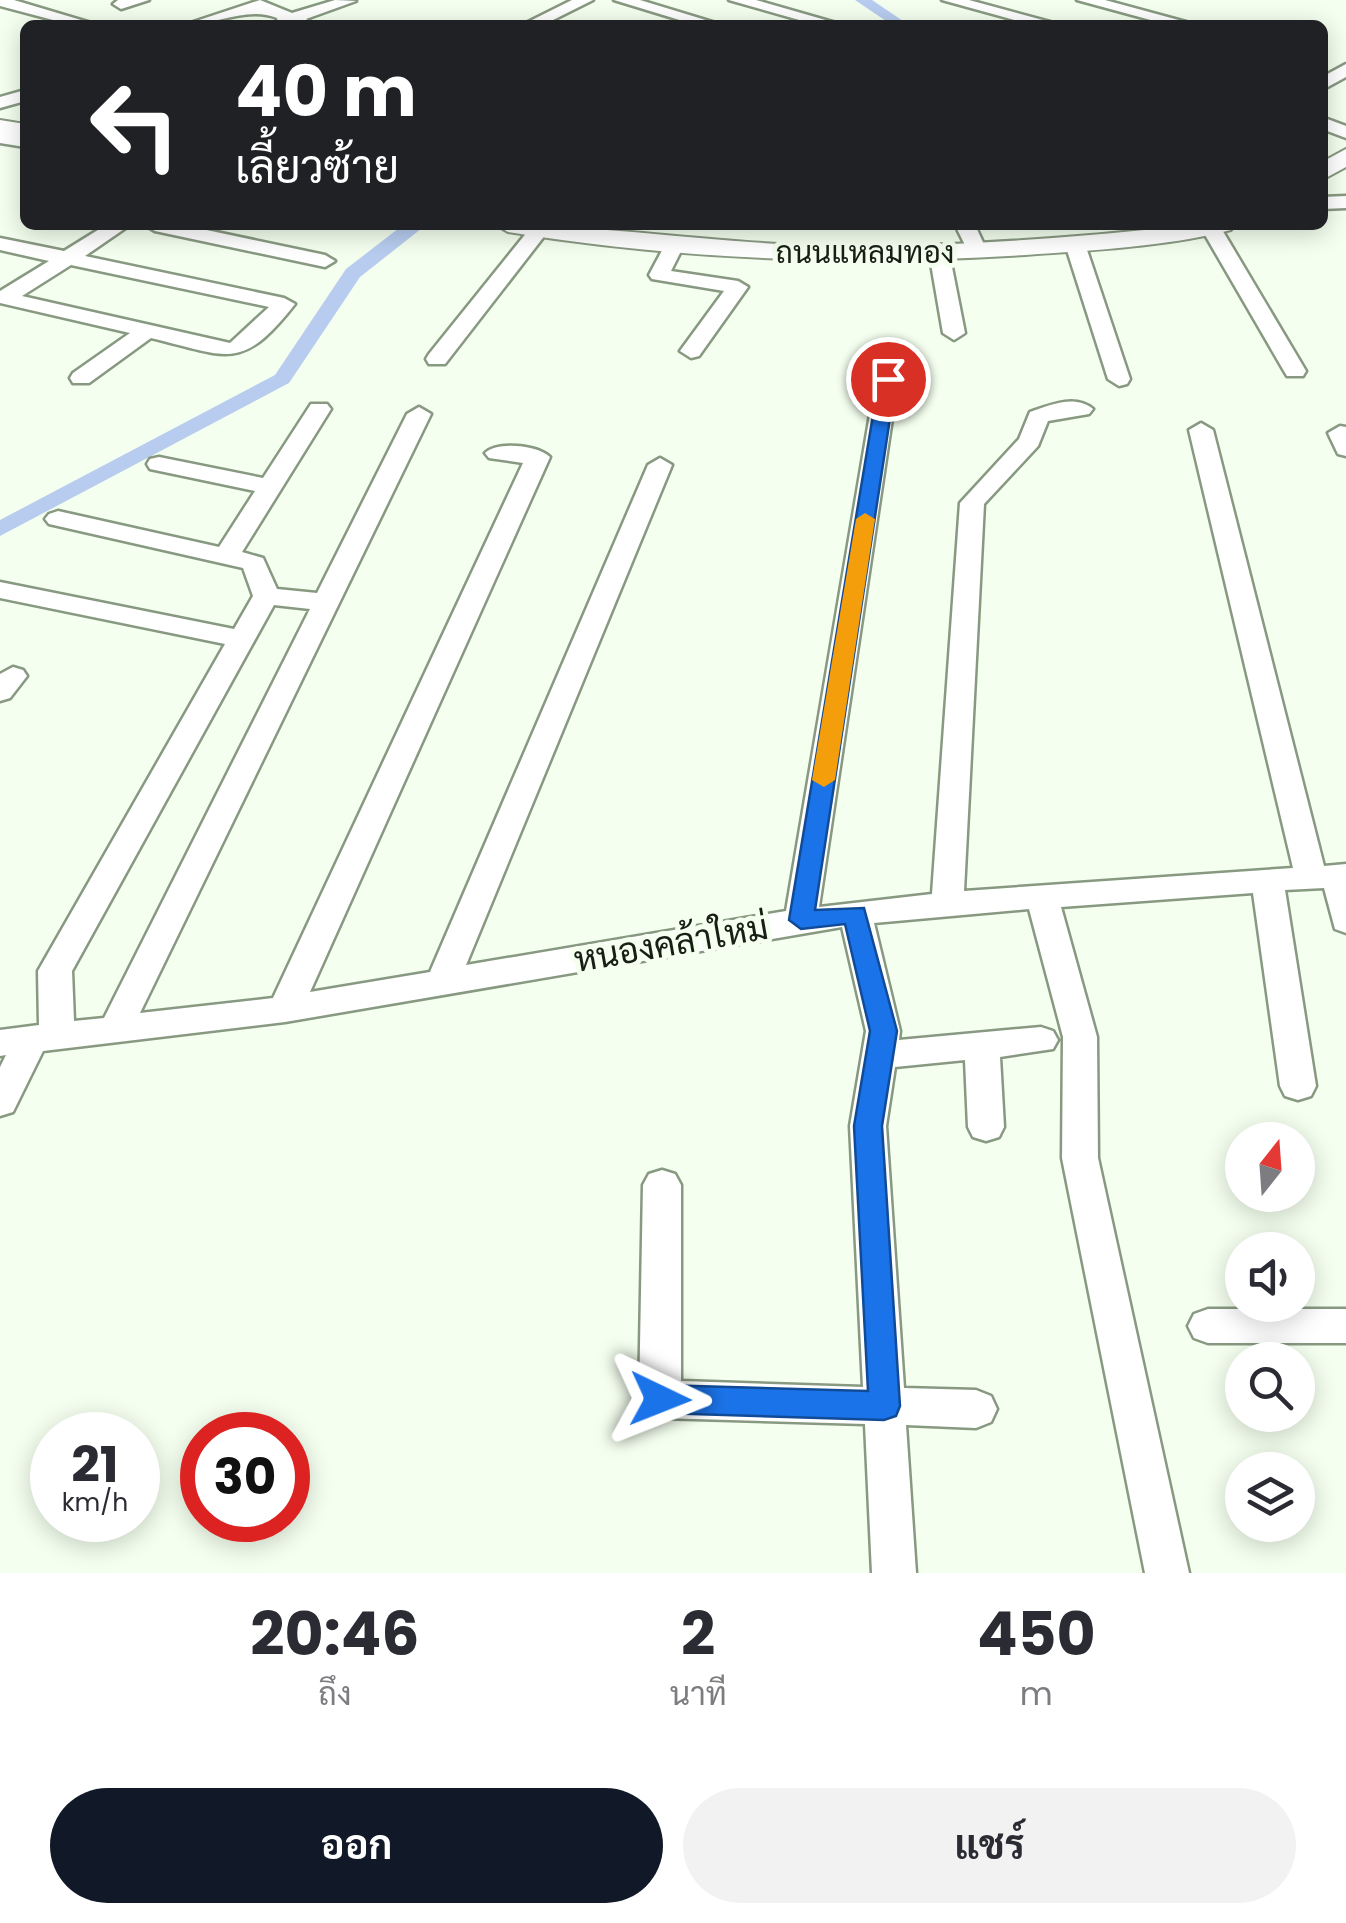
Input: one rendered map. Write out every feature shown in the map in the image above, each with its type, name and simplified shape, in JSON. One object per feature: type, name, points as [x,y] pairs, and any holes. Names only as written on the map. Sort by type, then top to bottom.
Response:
[{"type":"main road","name":"ถนนแหลมทอง","points":[[539,230],[673,247],[785,255],[977,251],[1185,230]]},
{"type":"street","points":[[121,4],[141,0]]},
{"type":"street","points":[[281,20],[347,0]]},
{"type":"street","points":[[541,20],[585,0]]},
{"type":"street","points":[[622,0],[696,20]]},
{"type":"street","points":[[950,0],[1033,20]]},
{"type":"street","points":[[1085,0],[1168,20]]},
{"type":"street","points":[[0,1],[68,20]]},
{"type":"street","points":[[209,20],[268,2],[293,20]]},
{"type":"street","points":[[740,19],[752,3],[816,20]]},
{"type":"street","points":[[803,17],[830,4]]},
{"type":"street","points":[[938,14],[961,20]]},
{"type":"street","points":[[0,244],[66,259],[284,304],[238,348],[146,332],[4,298],[66,259],[112,230]]},
{"type":"street","points":[[179,230],[325,261]]},
{"type":"street","points":[[437,359],[539,230]]},
{"type":"street","points":[[966,230],[977,251]]},
{"type":"street","points":[[1219,230],[1295,371]]},
{"type":"street","points":[[1075,244],[1119,379]]},
{"type":"street","points":[[673,247],[658,275],[738,288],[691,351]]},
{"type":"street","points":[[939,252],[954,333]]},
{"type":"street","points":[[82,378],[146,332]]},
{"type":"street","points":[[801,920],[888,379]]},
{"type":"street","points":[[226,557],[318,409]]},
{"type":"street","points":[[947,904],[972,504],[1030,441],[1038,418],[1060,409],[1082,409]]},
{"type":"street","points":[[114,1030],[419,414]]},
{"type":"street","points":[[1201,430],[1346,922]]},
{"type":"street","points":[[285,1008],[538,457],[497,453]]},
{"type":"street","points":[[159,464],[270,487]]},
{"type":"street","points":[[443,982],[660,465]]},
{"type":"street","points":[[0,1102],[55,971],[266,596],[254,563],[58,519]]},
{"type":"street","points":[[0,590],[242,639]]},
{"type":"street","points":[[266,596],[323,602]]},
{"type":"street","name":"หนองคล้าใหม่","points":[[29,1040],[285,1008],[801,920],[947,904],[1332,875]]},
{"type":"street","points":[[1267,880],[1298,1086]]},
{"type":"street","points":[[1042,897],[1080,1036],[1080,1158],[1166,1573]]},
{"type":"street","points":[[855,914],[884,1031],[868,1126],[894,1573]]},
{"type":"street","points":[[880,1054],[1041,1040]]},
{"type":"street","points":[[982,1045],[986,1127]]},
{"type":"street","points":[[662,1185],[660,1399],[976,1409]]},
{"type":"street","points":[[1208,1326],[1346,1326]]},
{"type":"waterway","points":[[862,0],[894,20]]},
{"type":"waterway","points":[[0,529],[282,379],[353,273],[407,230]]},
{"type":"slow traffic","points":[[824,780],[865,519]]},
{"type":"route","points":[[660,1399],[884,1406],[868,1126],[884,1031],[855,914],[801,920],[888,379]]}]
